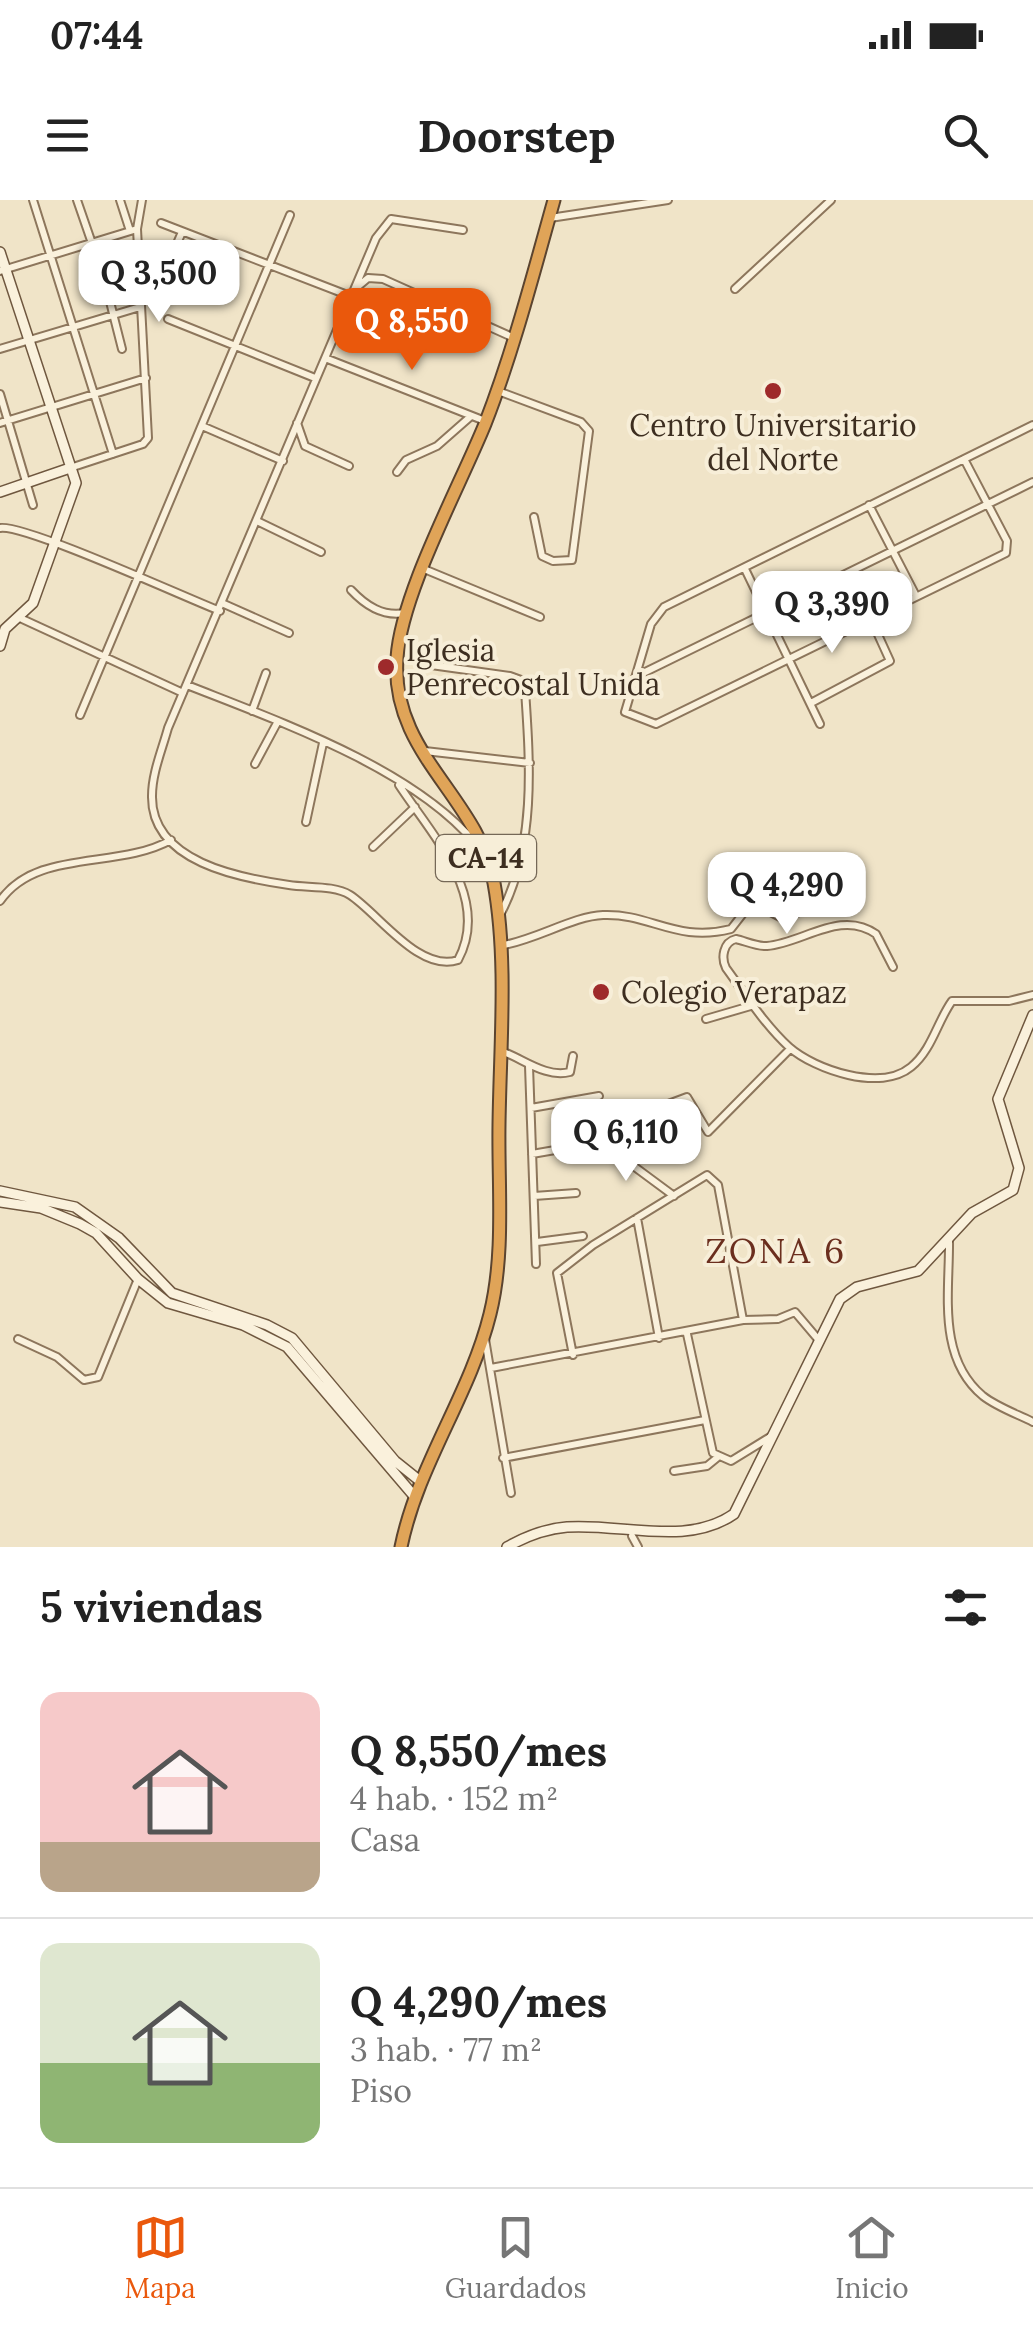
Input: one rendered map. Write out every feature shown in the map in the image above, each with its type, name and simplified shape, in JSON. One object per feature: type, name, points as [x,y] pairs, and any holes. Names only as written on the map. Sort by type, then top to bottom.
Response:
[{"type":"highway","name":"CA-14","points":[[401,1547],[414,1496],[484,1333],[496,1270],[500,1051],[495,884],[470,822],[419,750],[400,704],[398,643],[406,613],[486,422],[554,200]]},
{"type":"street","points":[[32,200],[75,324],[113,454]]},
{"type":"street","points":[[76,200],[114,312],[122,348]]},
{"type":"street","points":[[0,492],[147,442],[146,378],[133,230],[120,200]]},
{"type":"street","points":[[133,230],[142,200]]},
{"type":"street","points":[[548,218],[668,200]]},
{"type":"street","points":[[735,290],[831,200]]},
{"type":"street","points":[[80,715],[290,215]]},
{"type":"street","points":[[400,784],[462,884],[465,942],[458,960],[451,963],[438,961],[398,938],[347,893],[228,872],[197,862],[171,840],[151,800],[168,728],[259,522],[314,378],[388,220],[463,230]]},
{"type":"street","points":[[161,223],[352,293]]},
{"type":"street","points":[[3,270],[133,230]]},
{"type":"street","points":[[168,264],[182,232]]},
{"type":"street","points":[[0,252],[76,490],[33,603],[4,629],[0,646]]},
{"type":"street","points":[[352,293],[368,278],[383,280],[512,337]]},
{"type":"street","points":[[0,349],[140,307]]},
{"type":"street","points":[[168,320],[314,378]]},
{"type":"street","points":[[326,358],[486,422]]},
{"type":"street","points":[[4,422],[146,378]]},
{"type":"street","points":[[497,390],[581,422],[590,434],[572,560],[542,556],[534,517]]},
{"type":"street","points":[[0,394],[4,422],[34,505]]},
{"type":"street","points":[[398,472],[406,460],[437,446],[470,416]]},
{"type":"street","points":[[297,422],[304,446],[349,466]]},
{"type":"street","points":[[964,460],[1007,541],[1006,554],[915,594],[651,724],[624,712],[656,614],[1033,425]]},
{"type":"street","points":[[201,426],[283,461]]},
{"type":"street","points":[[635,677],[1033,482]]},
{"type":"street","points":[[869,505],[915,594]]},
{"type":"street","points":[[259,522],[322,552]]},
{"type":"street","points":[[0,528],[10,526],[56,542],[137,578],[289,633]]},
{"type":"street","points":[[424,568],[540,617]]},
{"type":"street","points":[[744,569],[820,724]]},
{"type":"street","points":[[351,590],[362,602],[389,616],[406,613]]},
{"type":"street","points":[[811,703],[890,661],[870,617]]},
{"type":"street","points":[[20,618],[103,659],[252,711],[366,761],[443,811],[483,852]]},
{"type":"street","points":[[432,665],[521,680],[530,763],[526,826],[513,885],[498,919]]},
{"type":"street","points":[[252,711],[266,673]]},
{"type":"street","points":[[254,764],[278,724]]},
{"type":"street","points":[[306,822],[323,743]]},
{"type":"street","points":[[419,750],[530,763]]},
{"type":"street","points":[[373,847],[414,808]]},
{"type":"street","points":[[0,902],[28,874],[84,862],[122,859],[171,840]]},
{"type":"street","points":[[498,946],[525,942],[601,915],[692,934],[732,928],[744,911],[760,907],[784,919],[816,904]]},
{"type":"street","points":[[894,967],[876,934],[866,927],[834,927],[768,946],[730,940],[723,962],[790,1048],[861,1077],[886,1077],[909,1070],[926,1051],[952,1002],[1009,1001],[1033,995]]},
{"type":"street","points":[[706,1019],[755,1004]]},
{"type":"street","points":[[507,1547],[541,1531],[572,1527],[632,1536],[695,1535],[722,1525],[741,1502],[818,1338],[849,1291],[918,1271],[972,1213],[1008,1194],[1018,1180],[1019,1168],[998,1099],[1033,1016]]},
{"type":"street","points":[[674,1196],[601,1142],[601,1129],[687,1097],[708,1132],[790,1048]]},
{"type":"street","points":[[500,1051],[529,1066],[568,1074],[572,1056]]},
{"type":"street","points":[[529,1066],[536,1264]]},
{"type":"street","points":[[531,1108],[599,1096]]},
{"type":"street","points":[[532,1154],[584,1144]]},
{"type":"street","points":[[574,1355],[556,1272],[708,1175],[718,1185],[743,1320]]},
{"type":"street","points":[[0,1191],[75,1207],[119,1238],[172,1293],[267,1325],[292,1338],[396,1460],[420,1481]]},
{"type":"street","points":[[534,1196],[576,1192]]},
{"type":"street","points":[[0,1202],[41,1208],[80,1224],[121,1257],[151,1291],[189,1312],[243,1325],[287,1347],[414,1496]]},
{"type":"street","points":[[638,1218],[658,1338]]},
{"type":"street","points":[[537,1242],[583,1236]]},
{"type":"street","points":[[949,1237],[949,1332],[960,1362],[985,1398],[1033,1422]]},
{"type":"street","points":[[18,1339],[42,1348],[78,1376],[91,1380],[98,1377],[138,1279]]},
{"type":"street","points":[[131,1299],[151,1291]]},
{"type":"street","points":[[491,1368],[687,1334],[743,1320],[778,1319],[795,1312],[818,1338]]},
{"type":"street","points":[[484,1333],[511,1493]]},
{"type":"street","points":[[687,1334],[697,1366],[708,1442],[718,1457]]},
{"type":"street","points":[[503,1458],[705,1420]]},
{"type":"street","points":[[674,1471],[707,1466],[718,1457],[739,1458],[776,1433]]},
{"type":"street","points":[[632,1536],[638,1547]]},
{"type":"place","name":"Centro Universitario del Norte","points":[[773,391]]},
{"type":"place","name":"Iglesia Penrecostal Unida","points":[[386,667]]},
{"type":"place","name":"Colegio Verapaz","points":[[601,992]]},
{"type":"district","name":"ZONA 6","points":[[776,1250]]}]
